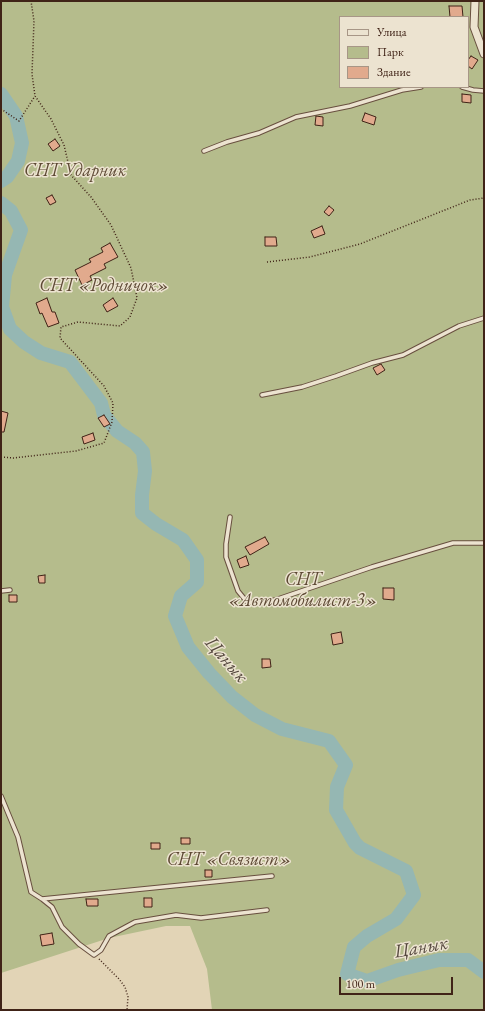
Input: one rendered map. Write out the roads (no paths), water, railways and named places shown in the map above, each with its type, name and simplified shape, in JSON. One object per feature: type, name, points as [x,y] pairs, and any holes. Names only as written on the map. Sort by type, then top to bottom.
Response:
[{"type":"street","points":[[475,1],[474,26],[484,54]]},
{"type":"lane","points":[[204,151],[227,142],[259,133],[296,117],[350,106],[402,90],[415,88]]},
{"type":"lane","points":[[466,88],[484,91]]},
{"type":"lane","points":[[262,394],[302,387],[372,363],[403,355],[459,326],[484,318]]},
{"type":"lane","points":[[230,517],[226,544],[226,557],[238,591],[247,602],[260,603],[276,600],[372,567],[453,543],[484,544]]},
{"type":"lane","points":[[1,591],[10,590]]},
{"type":"lane","points":[[1,796],[18,837],[31,892],[52,907],[62,927],[79,944],[94,955],[101,950],[109,936],[135,922],[176,915],[201,918],[267,910]]},
{"type":"lane","points":[[42,899],[272,876]]},
{"type":"waterway","name":"Цанык","points":[[1,94],[16,116],[22,143],[18,161],[7,177],[1,181]]},
{"type":"waterway","name":"Цанык","points":[[1,203],[11,211],[21,230],[5,275],[2,307],[10,329],[24,342],[41,353],[70,362],[101,403],[104,415],[117,431],[135,443],[143,452],[145,471],[142,495],[142,513],[156,524],[183,540],[197,560],[197,582],[181,596],[175,616],[188,647],[209,673],[232,697],[255,715],[282,729],[329,741],[346,765],[337,787],[336,810],[355,843],[360,848],[406,871],[414,895],[396,919],[367,936],[354,947],[347,974],[367,981],[398,970],[439,960],[468,960],[484,972]]},
{"type":"park label","name":"СНТ Ударник","points":[[75,171]]},
{"type":"park label","name":"СНТ «Родничок»","points":[[104,286]]},
{"type":"park label","name":"СНТ «Автомобилист-3»","points":[[303,590]]},
{"type":"park label","name":"СНТ «Связист»","points":[[229,860]]}]
